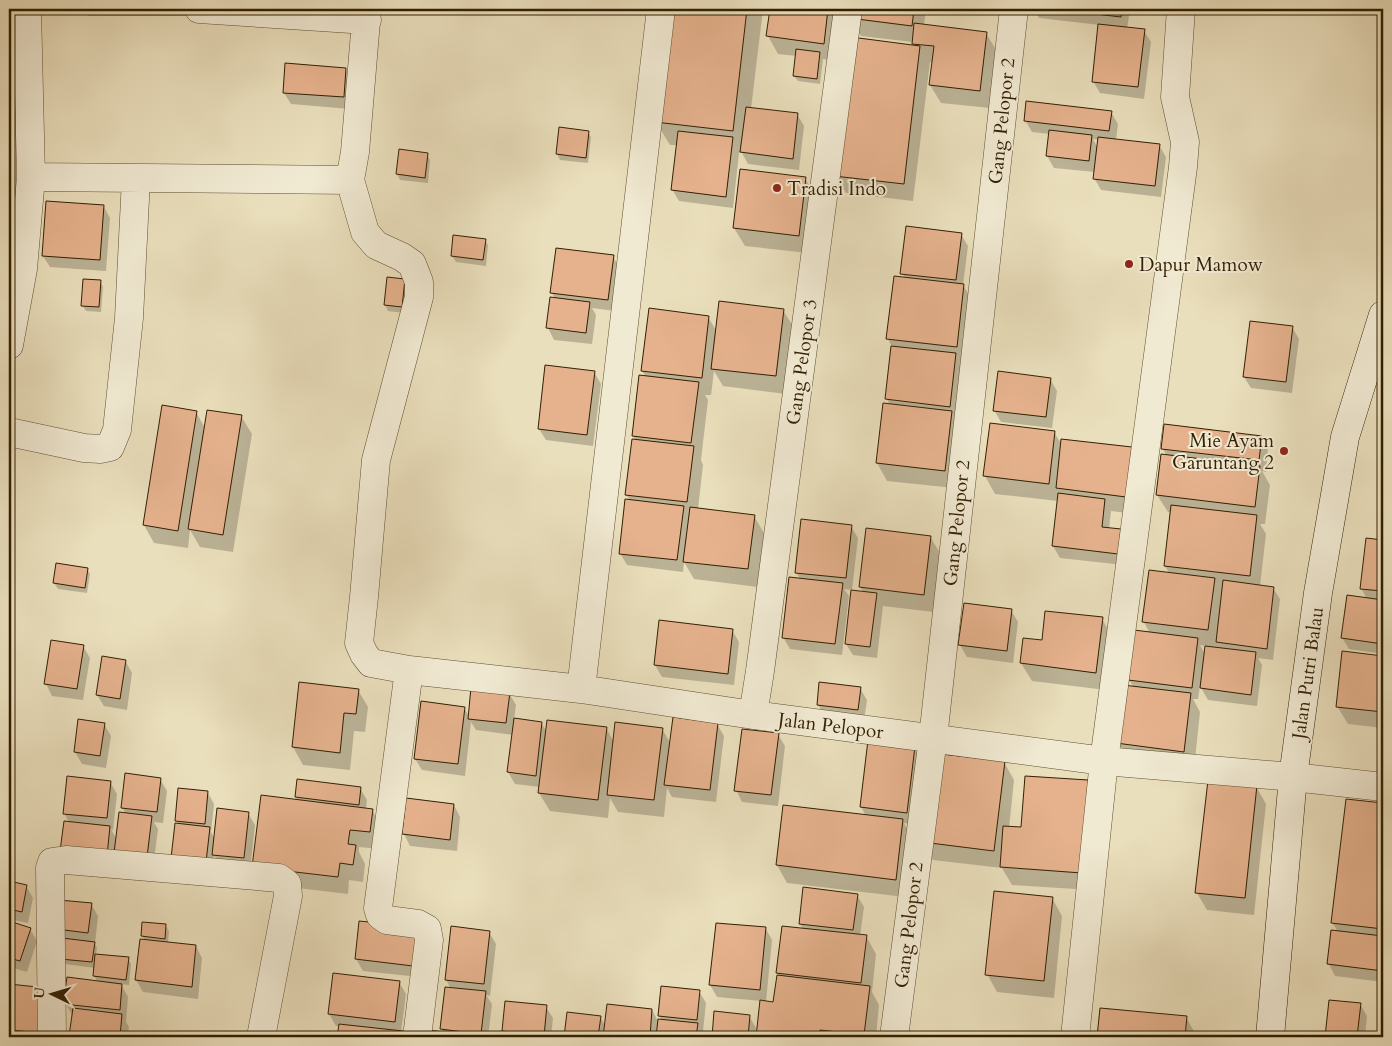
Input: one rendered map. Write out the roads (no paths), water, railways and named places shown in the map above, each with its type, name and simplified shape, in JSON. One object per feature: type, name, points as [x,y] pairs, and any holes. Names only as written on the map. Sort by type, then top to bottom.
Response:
[{"type":"street","points":[[9,345],[23,269],[30,177],[27,9]]},
{"type":"street","points":[[30,177],[350,180],[355,152],[367,14],[199,9]]},
{"type":"street","points":[[581,689],[661,9]]},
{"type":"street","name":"Gang Pelopor 3","points":[[753,715],[848,9]]},
{"type":"street","name":"Gang Pelopor 2","points":[[894,1037],[932,738],[1014,9]]},
{"type":"street","points":[[1075,1037],[1104,761],[1185,142],[1175,97],[1181,9]]},
{"type":"street","points":[[9,432],[84,448],[100,449],[110,447],[117,430],[129,318],[136,179]]},
{"type":"street","name":"Jalan Pelopor","points":[[350,180],[365,232],[376,245],[402,257],[412,264],[419,282],[419,297],[376,460],[359,643],[371,663],[409,670],[581,689],[753,715],[1104,761],[1292,777],[1383,787]]},
{"type":"street","name":"Jalan Putri Balau","points":[[1270,1037],[1292,777],[1318,593],[1345,437],[1383,315]]},
{"type":"street","points":[[409,670],[378,908],[380,915],[387,920],[418,924],[427,929],[429,940],[417,1037]]},
{"type":"street","points":[[52,1037],[50,868],[52,862],[66,860],[278,878],[287,884],[288,896],[261,1037]]},
{"type":"place","name":"Tradisi Indo","points":[[777,188]]},
{"type":"place","name":"Dapur Mamow","points":[[1129,264]]},
{"type":"place","name":"Mie Ayam Garuntang 2","points":[[1284,451]]}]
